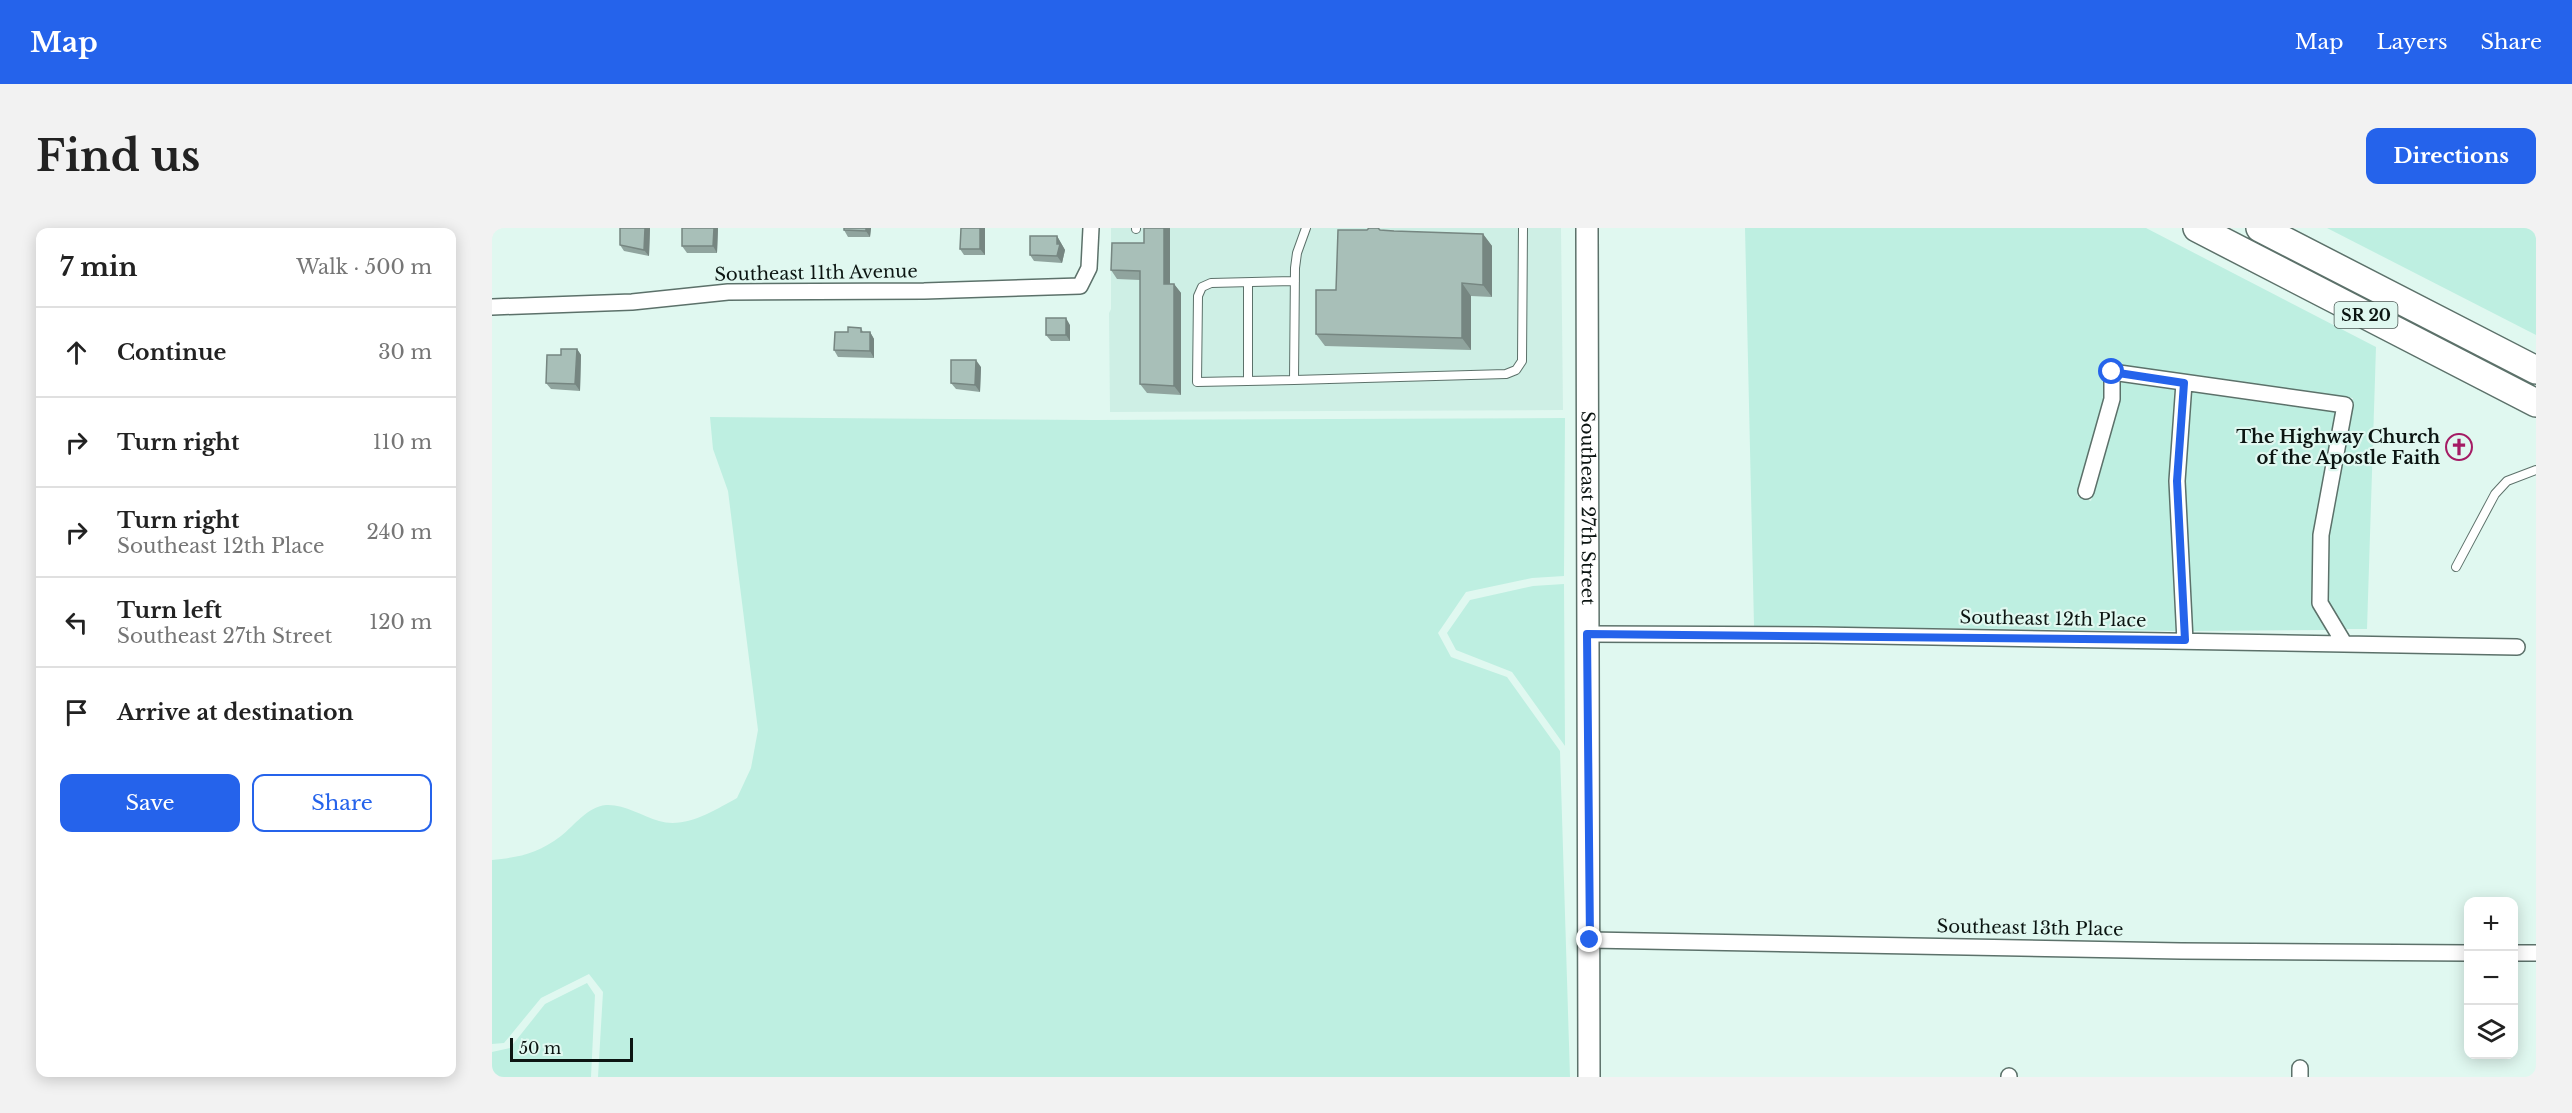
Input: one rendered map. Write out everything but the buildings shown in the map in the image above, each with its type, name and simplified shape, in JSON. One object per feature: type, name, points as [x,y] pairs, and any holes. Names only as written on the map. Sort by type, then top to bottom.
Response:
[{"type":"highway","name":"SR 20","points":[[2197,228],[2536,403]]},
{"type":"highway","name":"SR 20","points":[[2260,228],[2536,370]]},
{"type":"highway","points":[[2361,313],[2376,288]]},
{"type":"street","name":"Southeast 11th Avenue","points":[[492,307],[632,302],[728,292],[924,291],[1080,286],[1089,268],[1091,228]]},
{"type":"street","name":"Southeast 27th Street","points":[[1587,228],[1589,1077]]},
{"type":"street","points":[[2086,491],[2112,399],[2112,372],[2345,405],[2321,535],[2320,603],[2344,643]]},
{"type":"street","points":[[2184,383],[2177,481],[2185,640]]},
{"type":"street","name":"Southeast 12th Place","points":[[1587,634],[2185,640],[2517,647]]},
{"type":"street","name":"Southeast 13th Place","points":[[1590,940],[2181,951],[2464,953]]},
{"type":"street","points":[[2518,953],[2536,953]]},
{"type":"lane","points":[[1294,381],[1297,253],[1306,228]]},
{"type":"lane","points":[[1295,281],[1211,284],[1202,287],[1198,296],[1197,382],[1506,374],[1516,370],[1522,362],[1522,228]]},
{"type":"lane","points":[[1248,283],[1248,381]]},
{"type":"lane","points":[[2456,567],[2495,494],[2507,481],[2536,470]]},
{"type":"shaded area","points":[[1111,228],[1561,228],[1563,410],[1110,412]]},
{"type":"shaded area","points":[[1745,228],[2146,228],[2376,347],[2367,629],[2345,629],[2327,601],[2328,535],[2353,398],[2113,364],[2104,373],[2105,398],[2077,496],[2091,501],[2119,401],[2119,382],[2177,390],[2178,631],[1754,626]]},
{"type":"shaded area","points":[[2327,228],[2536,228],[2536,335]]},
{"type":"shaded area","points":[[2191,392],[2336,412],[2314,534],[2313,603],[2327,630],[2192,631],[2184,481]]},
{"type":"shaded area","points":[[710,417],[1094,420],[1565,418],[1564,576],[1532,578],[1466,592],[1438,633],[1451,657],[1507,677],[1560,751],[1570,1077],[598,1077],[603,992],[589,974],[541,998],[504,1043],[492,1044],[492,860],[520,856],[544,847],[599,806],[619,806],[669,823],[700,817],[737,798],[751,768],[758,730],[728,491],[713,449]]},
{"type":"shaded area","points":[[1564,584],[1565,746],[1512,672],[1456,650],[1447,633],[1470,600],[1533,586]]},
{"type":"shaded area","points":[[587,983],[595,995],[591,1077],[492,1077],[492,1052],[510,1048],[545,1004]]},
{"type":"place","name":"The Highway Church of the Apostle Faith","points":[[2459,447]]},
{"type":"route","points":[[1590,940],[1587,634],[2185,640],[2177,481],[2184,383],[2112,372]]}]
